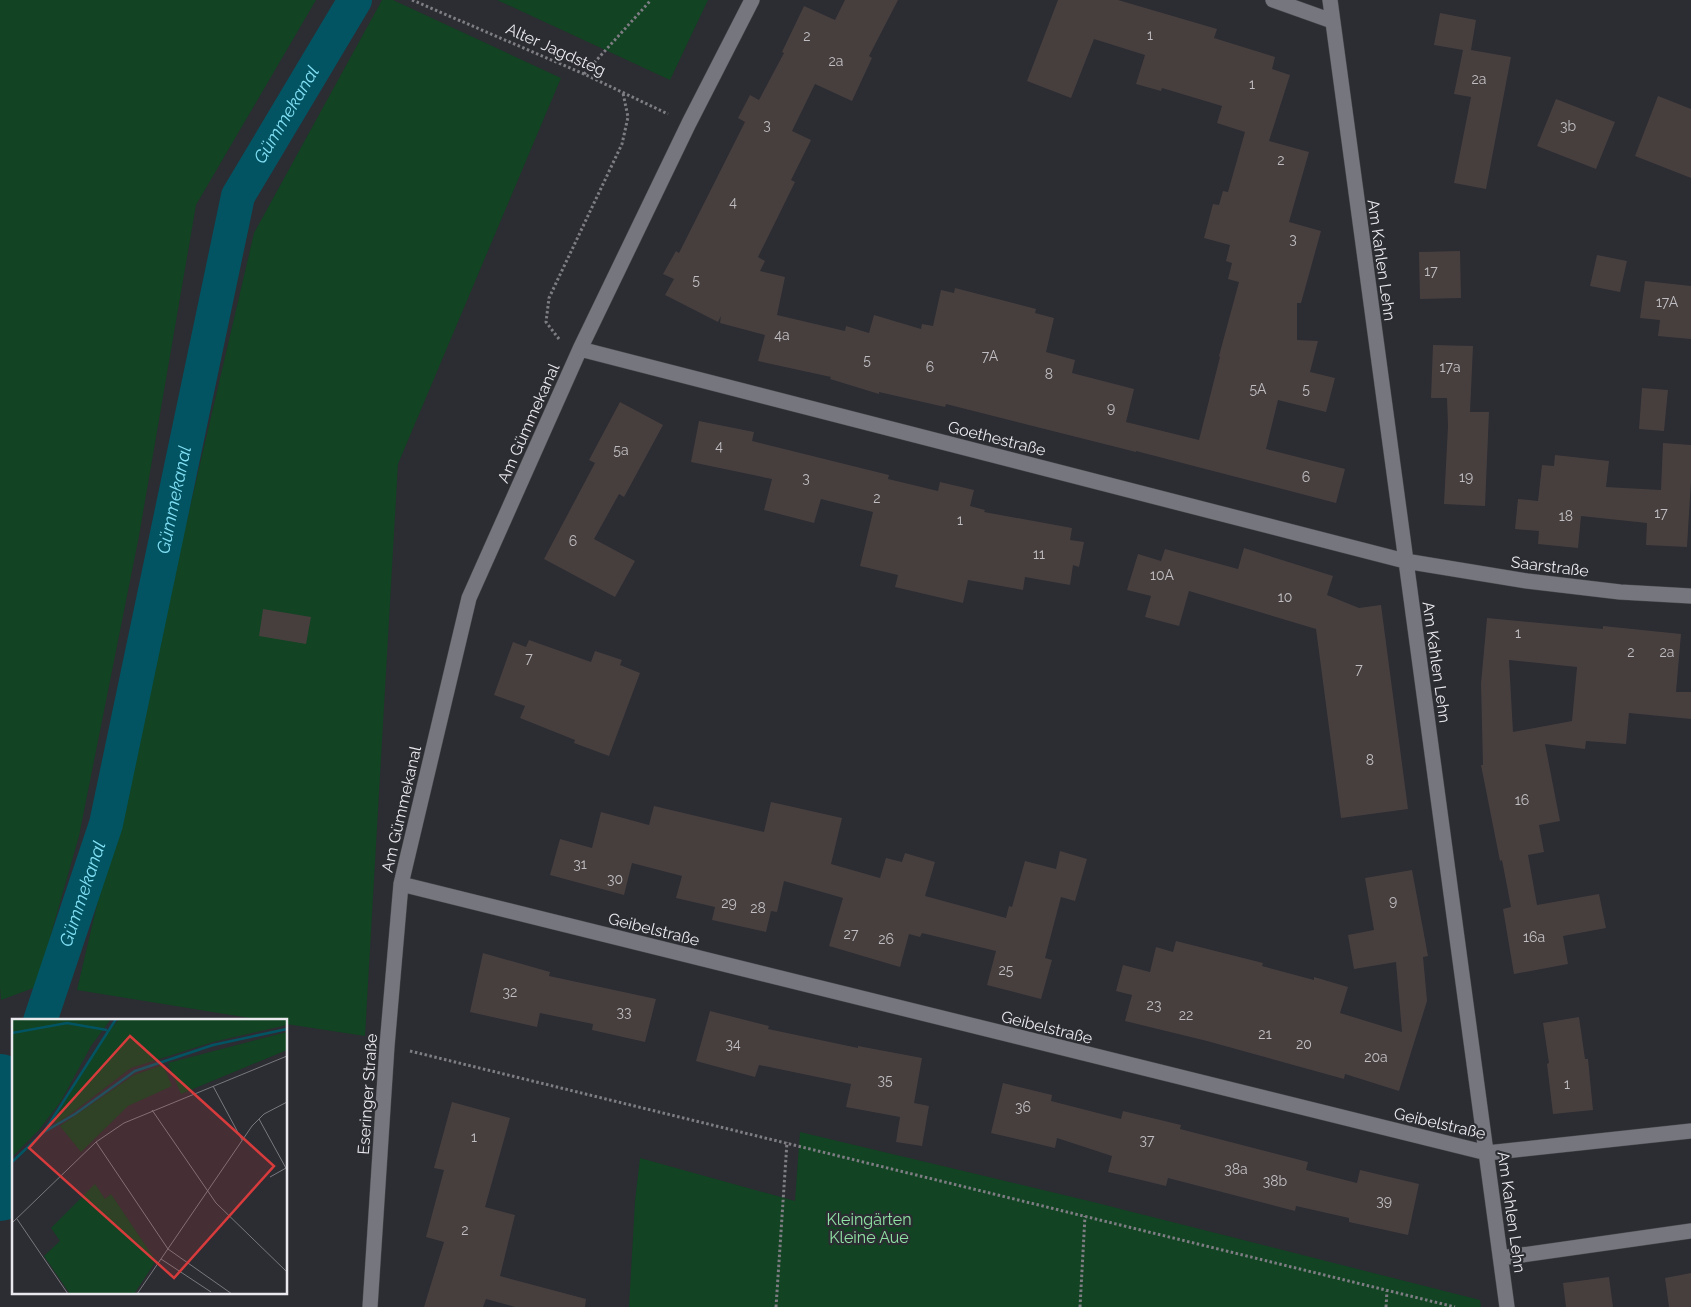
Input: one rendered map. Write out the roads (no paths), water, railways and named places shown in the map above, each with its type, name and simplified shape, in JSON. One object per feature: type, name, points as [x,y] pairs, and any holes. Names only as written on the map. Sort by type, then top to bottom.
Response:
[{"type":"street","name":"Am Gümmekanal","points":[[400,884],[469,598],[580,349],[689,124],[752,0]]},
{"type":"street","points":[[1273,0],[1332,21]]},
{"type":"street","name":"Am Kahlen Lehn","points":[[1330,0],[1487,1153],[1506,1307]]},
{"type":"street","name":"Goethestraße","points":[[580,349],[1405,561]]},
{"type":"street","name":"Saarstraße","points":[[1405,561],[1527,581],[1620,592],[1691,596]]},
{"type":"street","name":"Eseringer Straße","points":[[370,1307],[400,884]]},
{"type":"street","name":"Geibelstraße","points":[[400,884],[1487,1153],[1691,1131]]},
{"type":"street","points":[[1501,1258],[1691,1231]]},
{"type":"waterway","name":"Gümmekanal","points":[[41,1019],[106,824],[238,196],[355,0]]},
{"type":"waterway","points":[[0,1083],[5,1123],[0,1192]]},
{"type":"waterway","name":"Gümmekanal","points":[[5,1123],[12,1104]]},
{"type":"park label","name":"Kleingärten Kleine Aue","points":[[869,1228]]}]
